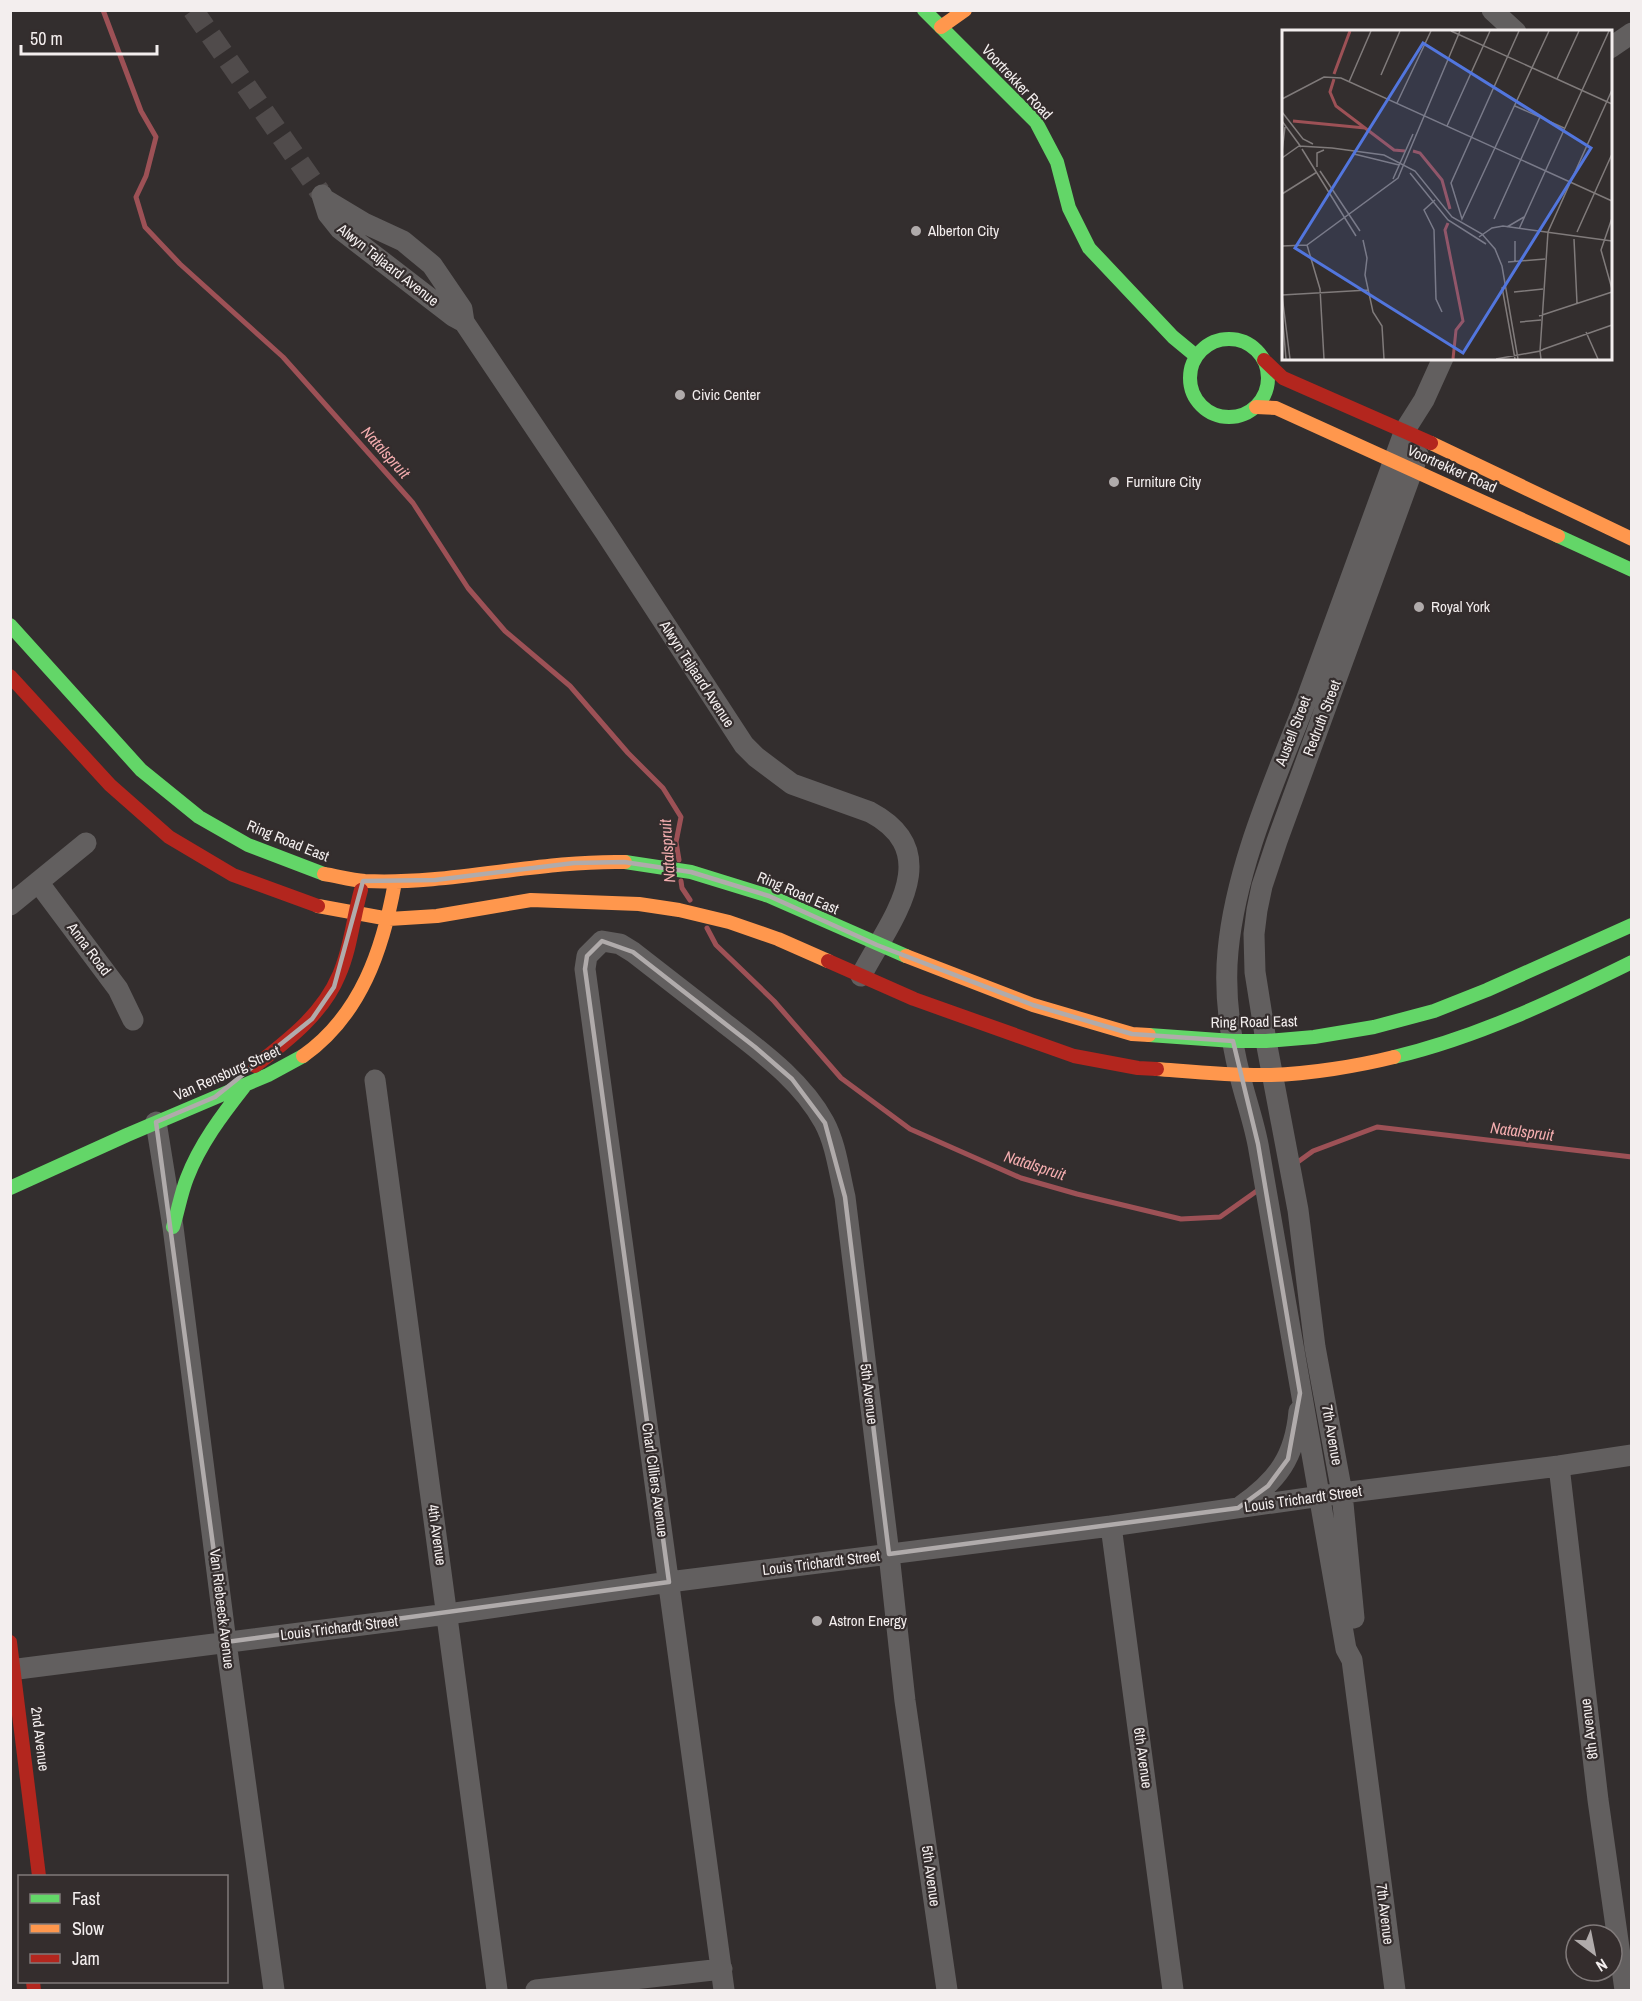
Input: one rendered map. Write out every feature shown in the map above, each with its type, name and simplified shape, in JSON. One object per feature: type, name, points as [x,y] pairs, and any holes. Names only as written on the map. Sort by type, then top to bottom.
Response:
[{"type":"main road","name":"Voortrekker Road","points":[[924,10],[1036,122],[1057,162],[1069,208],[1089,249],[1173,337],[1196,356]]},
{"type":"main road","points":[[941,27],[965,10]]},
{"type":"main road","points":[[1223,339],[1239,340],[1254,347],[1264,360],[1268,376],[1266,393],[1256,407],[1242,416],[1226,418],[1209,413],[1197,403],[1190,388],[1189,371],[1196,356],[1208,345],[1223,339]]},
{"type":"main road","name":"Voortrekker Road","points":[[1264,360],[1283,378],[1414,435],[1609,544],[1632,570]]},
{"type":"main road","name":"Voortrekker Road","points":[[1256,407],[1276,408],[1394,461],[1609,544],[1632,539]]},
{"type":"main road","name":"Ring Road East","points":[[10,625],[141,770],[199,817],[259,849],[324,874],[363,881],[395,882],[435,880],[574,863],[624,862],[691,872],[770,896],[877,945],[1034,1005],[1132,1034],[1266,1041],[1314,1037],[1374,1027],[1434,1011],[1632,925]]},
{"type":"main road","points":[[10,676],[110,785],[169,837],[233,875],[315,905],[389,919],[437,916],[531,900],[639,904],[679,910],[729,921],[778,939],[914,999],[1074,1056],[1138,1068],[1273,1075],[1370,1063],[1427,1049],[1518,1016],[1632,962]]},
{"type":"main road","points":[[215,1097],[283,1045],[312,1019],[334,987],[345,960],[363,881]]},
{"type":"main road","name":"Van Rensburg Street","points":[[10,1188],[156,1122],[281,1070],[307,1054],[328,1036],[349,1011],[369,976],[389,919],[395,882]]},
{"type":"main road","points":[[173,1227],[186,1179],[203,1144],[223,1112],[248,1082]]},
{"type":"main road","name":"2nd Avenue","points":[[10,1642],[39,1875]]},
{"type":"street","points":[[1491,10],[1514,30]]},
{"type":"street","points":[[1612,47],[1632,33]]},
{"type":"street","name":"Alwyn Taljaard Avenue","points":[[464,322],[358,245],[340,229],[328,214],[322,195],[364,223],[403,241],[432,265],[462,309],[464,322],[744,745],[792,784],[870,812],[882,818],[898,836],[907,852],[910,870],[906,891],[897,914],[861,976]]},
{"type":"street","points":[[403,241],[415,286]]},
{"type":"street","name":"Redruth Street","points":[[1284,1137],[1266,1041],[1254,955],[1254,934],[1262,886],[1324,710],[1414,469],[1414,435],[1424,400],[1442,360]]},
{"type":"street","name":"Austell Street","points":[[1258,1144],[1240,1075],[1228,1003],[1227,968],[1241,883],[1270,791],[1394,461],[1414,435]]},
{"type":"street","points":[[10,905],[86,843]]},
{"type":"street","name":"Anna Road","points":[[38,882],[118,989],[132,1020]]},
{"type":"street","name":"5th Avenue","points":[[585,969],[587,956],[602,941],[612,941],[626,948],[755,1047],[792,1079],[812,1102],[825,1123],[834,1145],[844,1197],[905,1701],[947,1990]]},
{"type":"street","name":"Charl Cilliers Avenue","points":[[585,969],[724,1990]]},
{"type":"street","name":"4th Avenue","points":[[375,1080],[497,1990]]},
{"type":"street","name":"Van Riebeeck Avenue","points":[[156,1122],[173,1227],[226,1642],[274,1990]]},
{"type":"street","name":"7th Avenue","points":[[1284,1137],[1298,1210],[1315,1347],[1342,1493],[1356,1647],[1352,1660]]},
{"type":"street","name":"7th Avenue","points":[[1258,1144],[1346,1648],[1352,1660],[1395,1990]]},
{"type":"street","points":[[1238,1508],[1268,1486],[1287,1459],[1298,1419],[1300,1393]]},
{"type":"street","name":"Louis Trichardt Street","points":[[12,1670],[448,1614],[669,1582],[1111,1526],[1632,1455]]},
{"type":"street","name":"8th Avenue","points":[[1559,1466],[1598,1800],[1624,1990]]},
{"type":"street","name":"6th Avenue","points":[[1111,1526],[1173,1990]]},
{"type":"street","points":[[536,1990],[722,1969]]},
{"type":"highlighted area","points":[[624,862],[691,872],[769,896],[877,945],[1033,1005],[1132,1034],[1233,1041],[1258,1144],[1300,1393],[1288,1459],[1268,1486],[1238,1508],[889,1554],[845,1197],[825,1123],[792,1079],[755,1047],[633,952],[602,941],[587,956],[585,969],[669,1582],[226,1642],[156,1122],[215,1097],[312,1019],[334,987],[363,881],[435,880],[574,863]]},
{"type":"waterway","name":"Natalspruit","points":[[103,10],[141,111],[156,137],[146,176],[136,197],[145,227],[180,264],[283,357],[413,503],[468,588],[505,631],[570,686],[628,753],[663,788],[681,817],[676,842],[679,860]]},
{"type":"waterway","name":"Natalspruit","points":[[681,881],[682,888],[690,900]]},
{"type":"waterway","name":"Natalspruit","points":[[707,928],[716,945],[774,1001],[841,1078],[910,1129],[1021,1178],[1181,1219],[1220,1217],[1261,1188]]},
{"type":"waterway","name":"Natalspruit","points":[[1295,1164],[1313,1151],[1377,1127],[1632,1157]]},
{"type":"tunnel","points":[[193,10],[320,192]]},
{"type":"traffic: fast","points":[[924,10],[1036,122],[1057,162],[1069,208],[1089,248],[1173,337],[1196,356]]},
{"type":"traffic: fast","points":[[1221,339],[1237,339],[1251,345],[1262,356],[1268,370],[1268,378],[1268,386],[1262,400],[1251,411],[1237,417],[1221,417],[1207,411],[1196,400],[1190,386],[1190,370],[1196,356],[1207,345],[1221,339]]},
{"type":"traffic: fast","points":[[1558,536],[1632,570]]},
{"type":"traffic: fast","points":[[10,625],[141,770],[199,817],[248,845],[324,874]]},
{"type":"traffic: fast","points":[[625,862],[691,872],[769,896],[906,956]]},
{"type":"traffic: fast","points":[[1149,1035],[1266,1041],[1314,1037],[1374,1027],[1434,1011],[1487,990],[1632,925]]},
{"type":"traffic: fast","points":[[1394,1057],[1486,1028],[1632,962]]},
{"type":"traffic: fast","points":[[10,1188],[268,1075],[303,1056]]},
{"type":"traffic: fast","points":[[173,1227],[185,1184],[198,1153],[244,1087]]},
{"type":"traffic: slow","points":[[941,27],[965,10]]},
{"type":"traffic: slow","points":[[1256,407],[1276,408],[1558,536]]},
{"type":"traffic: slow","points":[[1431,443],[1632,539]]},
{"type":"traffic: slow","points":[[324,874],[360,880],[398,881],[592,862],[625,862]]},
{"type":"traffic: slow","points":[[303,1056],[323,1040],[340,1021],[366,979],[384,932],[395,882]]},
{"type":"traffic: slow","points":[[318,906],[389,919],[437,916],[531,900],[639,904],[679,910],[729,922],[778,939],[828,961]]},
{"type":"traffic: slow","points":[[906,956],[1033,1005],[1132,1034],[1149,1035]]},
{"type":"traffic: slow","points":[[1157,1069],[1228,1074],[1286,1074],[1333,1069],[1394,1057]]},
{"type":"traffic: jam","points":[[1264,360],[1283,378],[1431,443]]},
{"type":"traffic: jam","points":[[10,676],[110,785],[169,837],[233,875],[318,906]]},
{"type":"traffic: jam","points":[[255,1066],[303,1026],[332,989],[346,954],[361,890]]},
{"type":"traffic: jam","points":[[828,961],[914,999],[1074,1056],[1138,1068],[1157,1069]]},
{"type":"traffic: jam","points":[[10,1642],[39,1875]]},
{"type":"traffic: jam","points":[[33,1983],[34,1990]]},
{"type":"place","name":"Alberton City","points":[[916,231]]},
{"type":"place","name":"Civic Center","points":[[680,395]]},
{"type":"place","name":"Furniture City","points":[[1114,482]]},
{"type":"place","name":"Royal York","points":[[1419,607]]},
{"type":"place","name":"Astron Energy","points":[[817,1621]]}]
